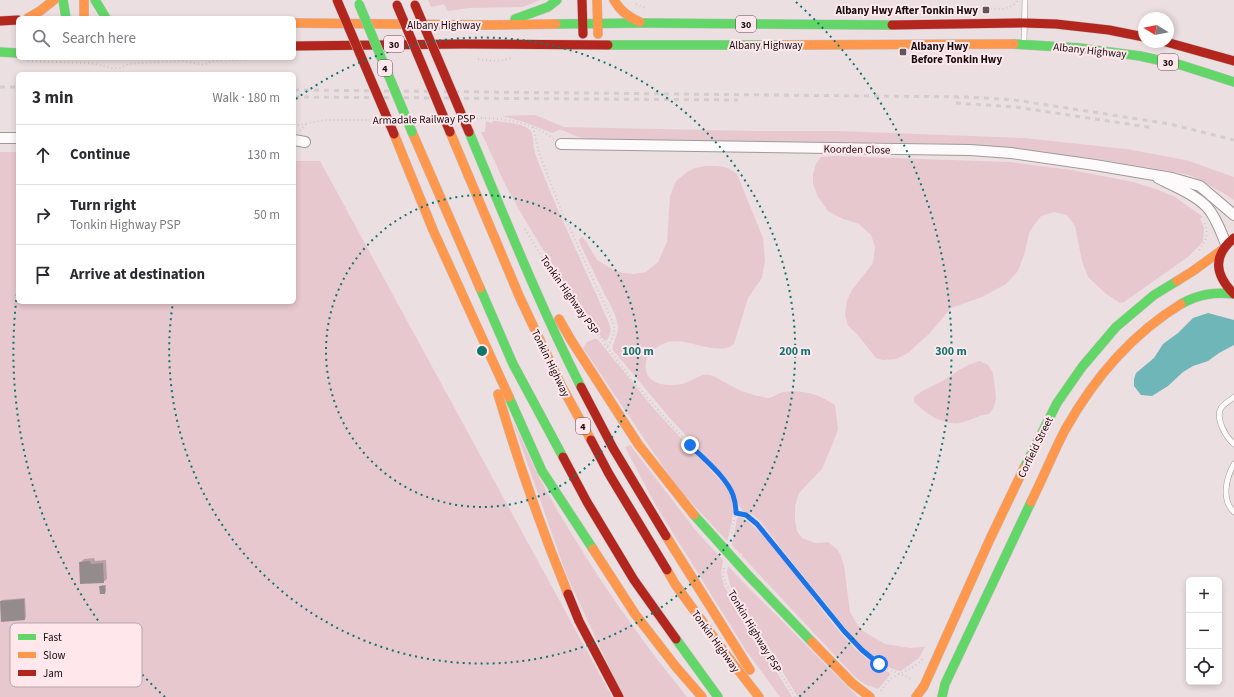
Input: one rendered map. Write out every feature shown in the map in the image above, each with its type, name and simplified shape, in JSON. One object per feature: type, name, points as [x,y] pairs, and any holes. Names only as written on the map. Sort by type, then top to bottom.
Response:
[{"type":"main road","points":[[32,16],[40,12],[54,0]]},
{"type":"main road","points":[[63,0],[66,16]]},
{"type":"main road","points":[[84,0],[84,16]]},
{"type":"main road","points":[[95,0],[105,16]]},
{"type":"main road","points":[[337,0],[433,230],[542,471],[635,614],[676,667],[702,697]]},
{"type":"main road","points":[[489,25],[520,18],[548,7],[557,0]]},
{"type":"main road","points":[[582,0],[584,44]]},
{"type":"main road","points":[[597,0],[597,23],[600,44]]},
{"type":"main road","points":[[614,0],[626,16],[642,23]]},
{"type":"main road","name":"4","points":[[358,2],[412,132],[510,357],[545,425],[587,502],[634,580],[718,697]]},
{"type":"main road","points":[[414,2],[562,350],[613,448],[683,565],[767,697]]},
{"type":"main road","name":"Tonkin Highway","points":[[396,3],[523,305],[561,385],[609,474],[675,584],[759,697]]},
{"type":"main road","points":[[0,21],[16,20]]},
{"type":"main road","name":"Albany Highway","points":[[296,23],[489,25],[583,23],[850,25],[1024,23],[1088,27],[1138,36]]},
{"type":"main road","points":[[0,26],[16,26]]},
{"type":"main road","name":"Albany Highway","points":[[296,46],[1024,44],[1079,48],[1140,56],[1180,65],[1234,82]]},
{"type":"main road","name":"30","points":[[1174,44],[1234,60]]},
{"type":"main road","points":[[0,52],[16,53]]},
{"type":"main road","points":[[508,226],[571,340],[643,450],[688,509],[747,574],[852,684],[870,697]]},
{"type":"main road","points":[[1227,244],[1219,259],[1218,269],[1221,279],[1226,287],[1234,294]]},
{"type":"main road","name":"Corfield Street","points":[[916,697],[924,686],[990,539],[1034,447],[1054,408],[1067,388],[1082,367],[1116,326],[1154,295],[1193,271],[1227,244]]},
{"type":"main road","name":"Corfield Street","points":[[942,697],[945,684],[1065,431],[1108,366],[1126,347],[1159,319],[1179,305],[1198,296],[1214,292],[1234,294]]},
{"type":"main road","points":[[482,338],[510,435],[547,544],[579,621],[619,697]]},
{"type":"street","points":[[0,138],[16,138]]},
{"type":"street","points":[[296,140],[305,142]]},
{"type":"street","name":"Koorden Close","points":[[561,144],[970,150],[1011,153],[1172,178],[1200,186],[1234,215]]},
{"type":"street","name":"Koorden Close","points":[[1151,174],[1189,194],[1206,207],[1212,214],[1227,244]]},
{"type":"lane","points":[[1024,44],[1025,0]]},
{"type":"lane","points":[[1234,398],[1223,406],[1220,410],[1220,415],[1229,440],[1234,444]]},
{"type":"lane","points":[[1234,464],[1228,479],[1226,497],[1229,506],[1234,512]]},
{"type":"path","points":[[49,62],[90,63],[112,68],[121,68],[128,64],[140,63],[182,61],[204,65],[211,61],[237,60]]},
{"type":"path","name":"Armadale Railway PSP","points":[[472,118],[499,118],[533,127],[550,136]]},
{"type":"path","name":"Armadale Railway PSP","points":[[296,126],[325,120],[379,119]]},
{"type":"path","name":"Armadale Railway PSP","points":[[418,119],[434,119]]},
{"type":"path","points":[[533,127],[539,153],[560,207],[614,325],[614,334],[607,347]]},
{"type":"path","name":"Tonkin Highway PSP","points":[[524,226],[551,272],[607,347],[652,403],[726,483],[734,496],[736,505],[736,513],[731,536]]},
{"type":"path","points":[[736,513],[746,515],[764,531],[835,620],[862,650],[887,669],[909,677],[924,686]]},
{"type":"path","name":"Tonkin Highway PSP","points":[[725,563],[723,575],[726,584],[795,697]]},
{"type":"shaded area","points":[[428,0],[540,0],[523,7],[469,8],[448,11],[444,4],[431,7]]},
{"type":"shaded area","points":[[535,115],[564,127],[755,131],[838,131],[1024,138],[1126,149],[1186,160],[1234,177],[1234,200],[1192,176],[1175,172],[1091,158],[1010,151],[988,146],[923,143],[597,140],[578,137],[562,130],[552,133],[524,122],[502,116]]},
{"type":"shaded area","points":[[486,121],[492,123],[493,121],[508,122],[524,126],[531,131],[538,162],[609,324],[610,333],[606,341],[595,329],[530,229],[512,198],[481,132],[485,132]]},
{"type":"shaded area","points":[[0,152],[16,152],[16,304],[296,304],[296,161],[320,161],[612,697],[0,697]]},
{"type":"shaded area","points":[[835,156],[1010,162],[1072,170],[1133,182],[1175,197],[1203,217],[1200,219],[1204,228],[1203,242],[1188,257],[1124,302],[1120,303],[1105,293],[1088,277],[1082,261],[1075,226],[1067,215],[1054,212],[1041,216],[1029,233],[1025,252],[1018,271],[1006,284],[982,297],[951,308],[930,333],[908,353],[896,359],[883,360],[876,358],[857,334],[848,326],[845,315],[847,300],[852,290],[873,263],[875,247],[871,235],[859,224],[843,219],[828,211],[818,197],[813,184],[813,174],[816,164],[821,157]]},
{"type":"shaded area","points":[[718,166],[726,168],[737,174],[763,238],[765,260],[762,278],[748,298],[734,344],[727,348],[718,349],[678,341],[663,344],[654,350],[647,358],[647,374],[655,382],[668,385],[682,384],[702,375],[710,375],[737,389],[757,396],[769,398],[783,392],[797,391],[817,395],[835,405],[838,429],[822,469],[799,493],[795,506],[797,531],[802,538],[815,543],[828,542],[837,549],[844,566],[850,612],[863,631],[885,644],[910,648],[925,647],[919,658],[901,671],[891,668],[880,661],[858,642],[760,521],[753,515],[743,511],[739,506],[730,482],[669,417],[613,350],[618,329],[616,316],[584,253],[579,239],[582,237],[597,260],[612,269],[623,273],[634,274],[646,272],[658,262],[667,242],[670,196],[676,181],[687,172],[695,168]]},
{"type":"shaded area","points":[[594,339],[599,341],[654,409],[728,489],[732,502],[733,514],[727,541],[677,487],[583,348],[587,342]]},
{"type":"shaded area","points":[[980,361],[988,365],[993,373],[996,398],[994,407],[989,414],[961,423],[952,423],[934,417],[914,402],[914,397],[921,392],[965,367]]},
{"type":"shaded area","points":[[512,419],[543,485],[593,568],[629,621],[687,697],[623,697],[566,574]]},
{"type":"shaded area","points":[[630,445],[697,532],[723,560],[721,573],[724,586],[792,697],[780,697],[745,649],[655,504],[625,447]]},
{"type":"shaded area","points":[[739,517],[747,521],[771,545],[849,642],[865,657],[881,669],[890,673],[878,689],[857,679],[732,545],[737,518]]},
{"type":"shaded area","points":[[728,566],[858,697],[798,697],[730,585],[727,572]]},
{"type":"water","points":[[1208,313],[1234,320],[1234,345],[1208,361],[1193,366],[1183,372],[1168,386],[1152,396],[1141,395],[1134,386],[1136,373],[1154,358],[1163,344],[1178,333],[1193,318]]},
{"type":"building","points":[[90,561],[91,564],[103,563],[104,583],[80,584],[79,562]]},
{"type":"building","points":[[99,586],[105,586],[105,594],[100,594]]},
{"type":"building","points":[[24,599],[25,620],[1,622],[0,601]]},
{"type":"railway","points":[[0,87],[16,87]]},
{"type":"railway","points":[[296,90],[967,97],[1015,100],[1170,124],[1234,140]]},
{"type":"railway","points":[[296,97],[738,100]]},
{"type":"railway","points":[[956,103],[1016,107],[1154,128]]},
{"type":"traffic: fast","points":[[63,0],[66,16]]},
{"type":"traffic: fast","points":[[95,0],[105,16]]},
{"type":"traffic: fast","points":[[515,19],[548,7],[557,0]]},
{"type":"traffic: fast","points":[[359,4],[412,132]]},
{"type":"traffic: fast","points":[[556,24],[643,23],[892,25]]},
{"type":"traffic: fast","points":[[1014,44],[1079,48],[1140,56],[1181,65],[1234,82]]},
{"type":"traffic: fast","points":[[608,45],[780,45]]},
{"type":"traffic: fast","points":[[0,52],[16,53]]},
{"type":"traffic: fast","points":[[469,132],[537,293],[581,387]]},
{"type":"traffic: fast","points":[[1024,468],[1057,403],[1082,367],[1116,327],[1154,295],[1177,281]]},
{"type":"traffic: fast","points":[[480,288],[513,364],[563,457]]},
{"type":"traffic: fast","points":[[1181,304],[1207,294],[1234,294]]},
{"type":"traffic: fast","points":[[509,397],[542,471],[593,549]]},
{"type":"traffic: fast","points":[[942,697],[945,684],[1031,502]]},
{"type":"traffic: fast","points":[[694,515],[747,574],[812,642]]},
{"type":"traffic: fast","points":[[676,639],[718,697]]},
{"type":"traffic: slow","points":[[31,16],[54,0]]},
{"type":"traffic: slow","points":[[84,0],[84,16]]},
{"type":"traffic: slow","points":[[597,0],[598,34]]},
{"type":"traffic: slow","points":[[614,0],[625,13],[640,22]]},
{"type":"traffic: slow","points":[[296,23],[489,25],[556,24]]},
{"type":"traffic: slow","points":[[780,45],[1014,44]]},
{"type":"traffic: slow","points":[[412,132],[480,288]]},
{"type":"traffic: slow","points":[[450,132],[520,298],[561,385],[591,440]]},
{"type":"traffic: slow","points":[[394,134],[433,230],[509,397]]},
{"type":"traffic: slow","points":[[1177,281],[1222,250]]},
{"type":"traffic: slow","points":[[1031,502],[1065,430],[1088,393],[1130,344],[1146,329],[1181,304]]},
{"type":"traffic: slow","points":[[559,319],[638,444],[694,515]]},
{"type":"traffic: slow","points":[[498,394],[530,495],[568,594]]},
{"type":"traffic: slow","points":[[916,697],[924,686],[990,539],[1024,468]]},
{"type":"traffic: slow","points":[[666,536],[750,670]]},
{"type":"traffic: slow","points":[[593,549],[635,614],[676,667],[702,697]]},
{"type":"traffic: slow","points":[[667,570],[675,584],[759,697]]},
{"type":"traffic: slow","points":[[812,642],[852,683],[870,697]]},
{"type":"traffic: jam","points":[[337,0],[394,134]]},
{"type":"traffic: jam","points":[[582,0],[583,34]]},
{"type":"traffic: jam","points":[[397,5],[450,132]]},
{"type":"traffic: jam","points":[[415,5],[469,132]]},
{"type":"traffic: jam","points":[[0,21],[16,20]]},
{"type":"traffic: jam","points":[[892,25],[1056,24],[1109,30],[1138,36]]},
{"type":"traffic: jam","points":[[296,46],[462,44],[608,45]]},
{"type":"traffic: jam","points":[[1174,44],[1234,61]]},
{"type":"traffic: jam","points":[[1234,238],[1227,245],[1219,259],[1220,273],[1223,280],[1234,294]]},
{"type":"traffic: jam","points":[[581,387],[613,448],[666,536]]},
{"type":"traffic: jam","points":[[591,440],[609,474],[667,570]]},
{"type":"traffic: jam","points":[[563,457],[587,502],[634,580],[676,639]]},
{"type":"traffic: jam","points":[[568,594],[579,621],[619,697]]},
{"type":"place","name":"Albany Hwy After Tonkin Hwy","points":[[986,10]]},
{"type":"place","name":"Albany Hwy Before Tonkin Hwy","points":[[903,52]]},
{"type":"route","points":[[690,445],[729,487],[735,500],[736,513],[746,515],[764,531],[844,631],[862,650],[879,664]]}]
